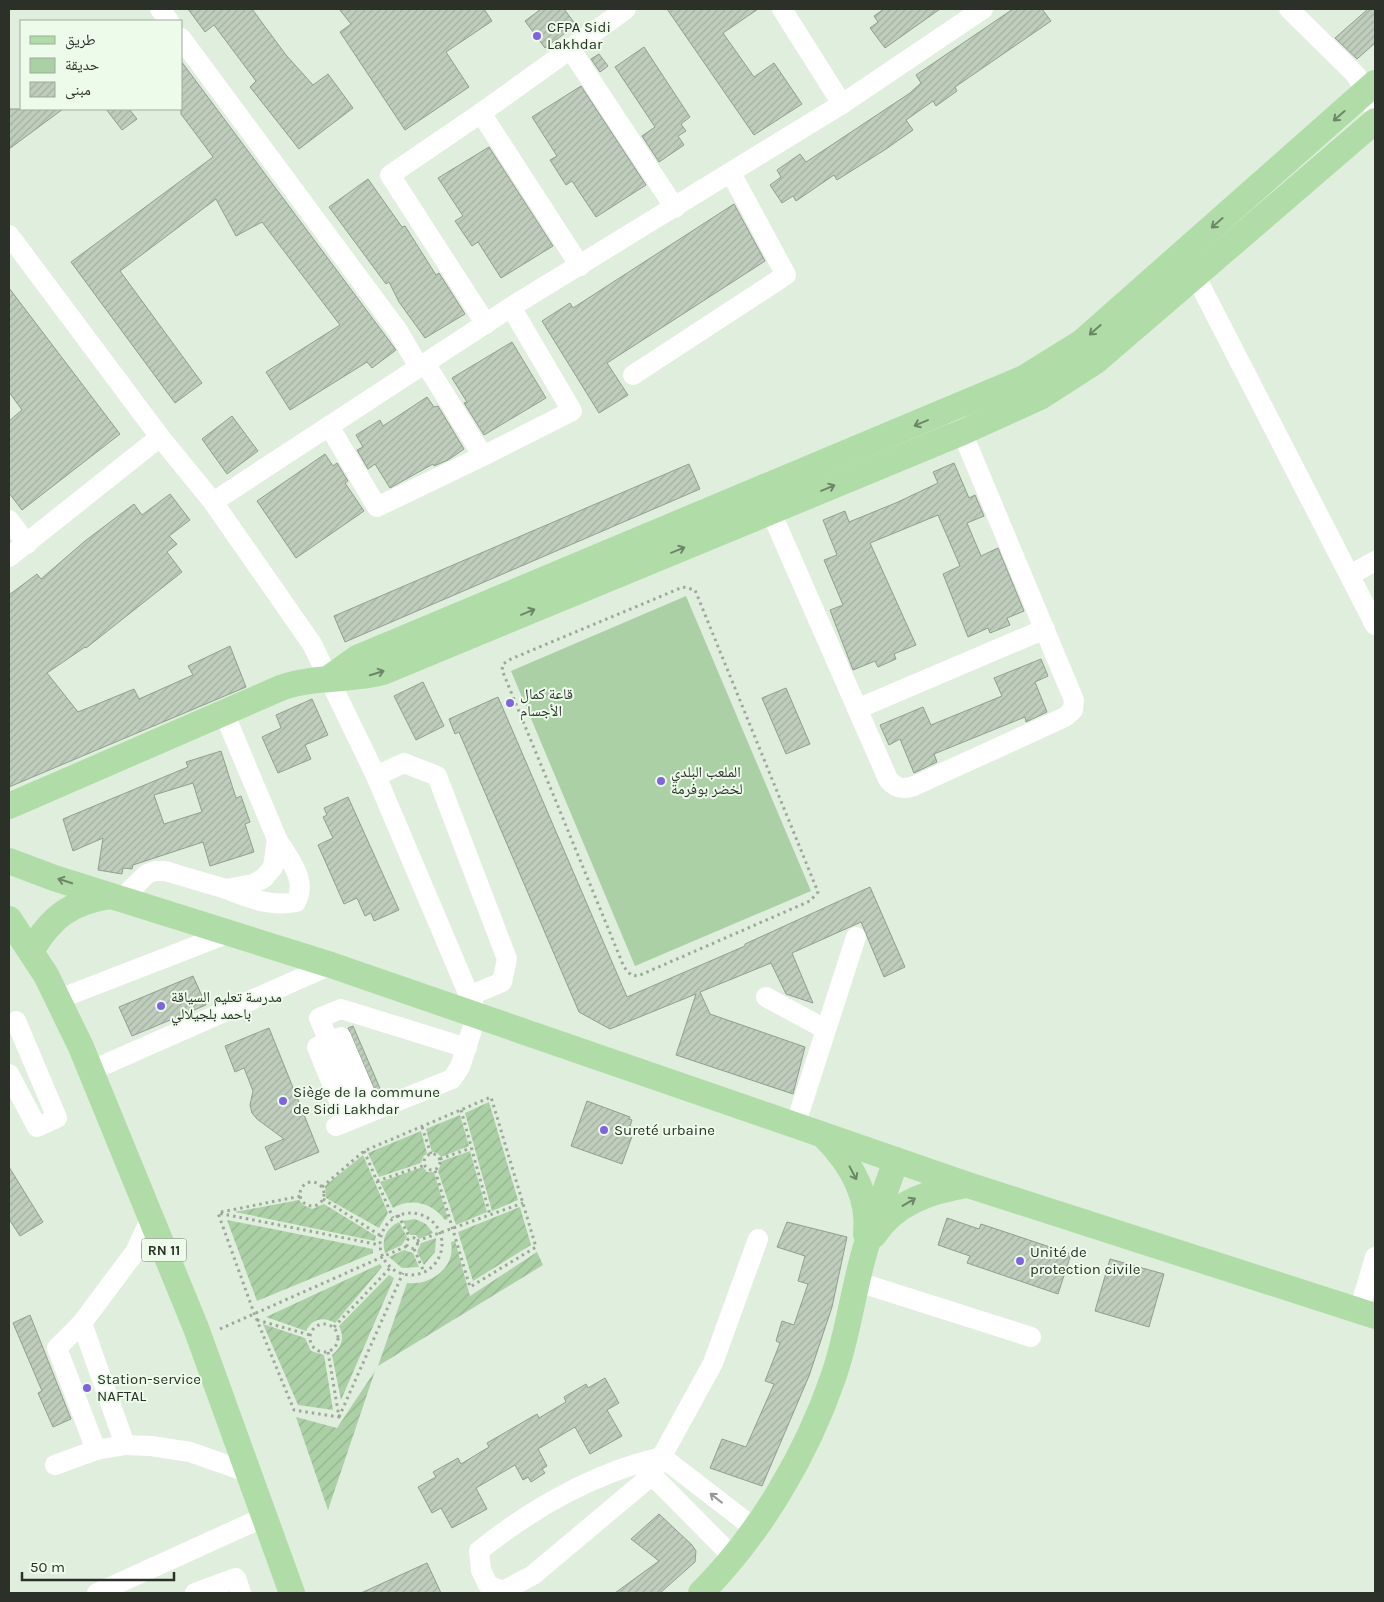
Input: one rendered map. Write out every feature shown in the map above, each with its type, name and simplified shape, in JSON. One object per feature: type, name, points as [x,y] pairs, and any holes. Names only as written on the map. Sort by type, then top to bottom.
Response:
[{"type":"main road","points":[[9,806],[290,685],[329,678],[348,679],[384,672],[771,512],[958,421],[1082,342],[1372,95]]},
{"type":"main road","points":[[329,678],[357,658],[958,421],[1040,397],[1078,374],[1196,277],[1375,121]]},
{"type":"main road","points":[[9,861],[331,965],[473,1005],[823,1136],[968,1185],[1367,1313]]},
{"type":"main road","points":[[31,951],[41,934],[55,918],[72,907],[91,899],[116,897]]},
{"type":"main road","name":"RN 11","points":[[9,920],[31,951],[58,999],[90,1070],[199,1338],[292,1593]]},
{"type":"main road","points":[[823,1136],[842,1154],[855,1175],[861,1191],[867,1225],[865,1250]]},
{"type":"main road","points":[[701,1593],[733,1557],[754,1528],[783,1483],[814,1423],[834,1375],[847,1329],[865,1250],[896,1160]]},
{"type":"main road","points":[[865,1250],[878,1228],[896,1210],[918,1197],[943,1189],[968,1185]]},
{"type":"street","points":[[160,9],[168,20]]},
{"type":"street","points":[[486,324],[390,174],[481,113],[626,9]]},
{"type":"street","points":[[782,9],[842,104]]},
{"type":"street","points":[[213,502],[511,307],[842,104],[983,9]]},
{"type":"street","points":[[1289,9],[1356,75],[1372,95]]},
{"type":"street","points":[[182,39],[398,331],[483,456]]},
{"type":"street","points":[[571,50],[675,208]]},
{"type":"street","points":[[481,113],[580,266]]},
{"type":"street","points":[[633,375],[786,275],[731,173]]},
{"type":"street","points":[[9,235],[160,437],[213,502],[312,644],[376,776],[473,1005],[467,1048],[460,1067],[452,1079],[357,1108],[341,1106],[316,1047],[341,1036],[366,1096],[357,1108],[336,1126]]},
{"type":"street","points":[[1196,277],[1375,625]]},
{"type":"street","points":[[329,426],[377,507],[572,411],[511,307]]},
{"type":"street","points":[[771,512],[888,779],[903,789],[914,786],[1065,717],[1073,710],[1074,700],[958,421]]},
{"type":"street","points":[[9,557],[160,437]]},
{"type":"street","points":[[9,520],[27,544]]},
{"type":"street","points":[[1350,575],[1375,562]]},
{"type":"street","points":[[857,709],[1045,629]]},
{"type":"street","points":[[116,897],[147,874],[155,871],[226,889],[262,903],[283,904],[296,902],[301,893],[300,876],[277,839],[224,713]]},
{"type":"street","points":[[376,776],[404,764],[437,776],[507,959],[502,982],[473,1005]]},
{"type":"street","points":[[226,889],[253,884],[264,878],[273,867],[277,839]]},
{"type":"street","points":[[58,999],[232,932]]},
{"type":"street","points":[[795,1126],[856,937]]},
{"type":"street","points":[[90,1070],[331,965]]},
{"type":"street","points":[[766,997],[825,1029]]},
{"type":"street","points":[[329,1042],[319,1018],[341,1009],[467,1048]]},
{"type":"street","points":[[9,1074],[37,1127],[57,1118],[11,1019]]},
{"type":"street","points":[[96,1450],[57,1348],[82,1322],[135,1252],[151,1218]]},
{"type":"street","points":[[645,1469],[569,1491],[498,1536],[479,1551],[481,1570],[488,1585],[504,1592],[533,1575],[645,1469],[662,1457],[713,1363],[758,1239]]},
{"type":"street","points":[[1367,1313],[1375,1258]]},
{"type":"street","points":[[858,1282],[1031,1337]]},
{"type":"street","points":[[82,1322],[126,1445]]},
{"type":"street","points":[[55,1465],[96,1450],[126,1445],[151,1446],[190,1452],[247,1472]]},
{"type":"street","points":[[662,1457],[754,1528]]},
{"type":"street","points":[[645,1469],[733,1557]]},
{"type":"street","points":[[106,1591],[264,1517]]},
{"type":"street","points":[[195,1593],[236,1578],[241,1593]]},
{"type":"path","points":[[683,587],[694,590],[818,892],[810,901],[644,974],[631,975],[624,968],[502,670],[504,664],[511,659],[683,587]]},
{"type":"path","points":[[322,1187],[364,1151],[491,1097],[536,1247],[470,1287],[435,1170]]},
{"type":"path","points":[[461,1110],[490,1215]]},
{"type":"path","points":[[422,1127],[431,1154]]},
{"type":"path","points":[[440,1159],[471,1148]]},
{"type":"path","points":[[364,1151],[393,1218]]},
{"type":"path","points":[[431,1154],[436,1155],[440,1159]]},
{"type":"path","points":[[431,1154],[425,1159],[425,1165],[429,1169],[435,1170]]},
{"type":"path","points":[[435,1170],[439,1165],[440,1159]]},
{"type":"path","points":[[377,1181],[425,1165]]},
{"type":"path","points":[[314,1182],[322,1187],[323,1199],[318,1204],[311,1206],[304,1203],[301,1196],[302,1189],[307,1184],[314,1182]]},
{"type":"path","points":[[218,1213],[301,1196]]},
{"type":"path","points":[[323,1199],[381,1236]]},
{"type":"path","points":[[398,1215],[410,1238],[417,1241],[441,1234],[523,1203]]},
{"type":"path","points":[[415,1212],[422,1214],[436,1224],[441,1234],[441,1254],[431,1268],[424,1272],[416,1274],[403,1273],[390,1267],[383,1256],[380,1245],[381,1236],[386,1225],[398,1215],[415,1212]]},
{"type":"path","points":[[218,1213],[380,1245]]},
{"type":"path","points":[[218,1213],[254,1314],[294,1410],[339,1417]]},
{"type":"path","points":[[407,1246],[410,1238]]},
{"type":"path","points":[[414,1249],[417,1247],[417,1241]]},
{"type":"path","points":[[199,1338],[407,1246],[414,1249],[424,1272]]},
{"type":"path","points":[[334,1328],[390,1267]]},
{"type":"path","points":[[339,1417],[403,1273]]},
{"type":"path","points":[[257,1320],[310,1335]]},
{"type":"path","points":[[321,1324],[329,1324],[334,1328],[338,1332],[338,1341],[335,1348],[328,1352],[320,1352],[313,1347],[310,1335],[314,1328],[321,1324]]},
{"type":"path","points":[[328,1352],[339,1417]]},
{"type":"green space","name":"الملعب البلدي لخضر بوفرمة","points":[[686,596],[811,891],[635,966],[511,671]]},
{"type":"green space","points":[[489,1102],[518,1200],[492,1211],[465,1113]]},
{"type":"green space","points":[[460,1115],[469,1146],[441,1157],[437,1153],[432,1152],[426,1129]]},
{"type":"green space","points":[[421,1131],[427,1153],[421,1163],[379,1177],[368,1153]]},
{"type":"green space","points":[[470,1151],[487,1212],[456,1225],[438,1171],[442,1161]]},
{"type":"green space","points":[[363,1155],[388,1213],[379,1228],[326,1198],[325,1186]]},
{"type":"green space","points":[[423,1167],[427,1172],[434,1172],[448,1219],[445,1220],[428,1206],[414,1202],[393,1208],[380,1182]]},
{"type":"green space","points":[[299,1200],[303,1205],[312,1209],[324,1204],[376,1236],[375,1241],[235,1212]]},
{"type":"green space","points":[[520,1207],[531,1245],[473,1281],[458,1232]]},
{"type":"green space","points":[[415,1219],[426,1224],[433,1233],[419,1239],[416,1235],[410,1235],[403,1221]]},
{"type":"green space","points":[[227,1220],[373,1249],[373,1253],[257,1301]]},
{"type":"green space","points":[[399,1222],[407,1237],[402,1245],[385,1253],[384,1239],[391,1227]]},
{"type":"green space","points":[[436,1238],[435,1252],[424,1265],[417,1252],[421,1243]]},
{"type":"green space","points":[[455,1241],[470,1296],[537,1252],[543,1265],[378,1366],[407,1283],[425,1281],[440,1273],[450,1259],[452,1251],[451,1242]]},
{"type":"green space","points":[[404,1250],[413,1253],[419,1267],[402,1268],[389,1257]]},
{"type":"green space","points":[[380,1264],[382,1267],[335,1323],[322,1319],[318,1320],[311,1324],[306,1331],[266,1317]]},
{"type":"green space","points":[[389,1275],[394,1278],[341,1400],[332,1355],[342,1342],[339,1326]]},
{"type":"green space","points":[[263,1324],[305,1338],[311,1351],[324,1355],[333,1410],[298,1405]]},
{"type":"green space","points":[[375,1371],[328,1510],[296,1417],[337,1428]]},
{"type":"building","points":[[188,9],[252,9],[286,55],[313,85],[328,74],[353,108],[299,149],[250,87],[256,81],[214,25],[205,32]]},
{"type":"building","points":[[339,9],[484,9],[492,21],[446,52],[469,87],[405,130],[340,32],[351,24]]},
{"type":"building","points":[[541,9],[564,9],[576,25],[545,48],[525,21]]},
{"type":"building","points":[[667,9],[758,9],[723,33],[754,77],[774,63],[802,104],[754,135]]},
{"type":"building","points":[[884,9],[940,9],[885,48],[870,28],[878,22],[874,16]]},
{"type":"building","points":[[1013,9],[1042,9],[1051,21],[955,87],[957,91],[936,106],[933,101],[906,120],[913,130],[886,149],[837,180],[834,175],[796,201],[793,196],[782,203],[770,185],[781,177],[777,170],[800,154],[806,162],[910,93],[921,83],[916,75]]},
{"type":"building","points":[[1368,9],[1375,9],[1375,43],[1357,59],[1335,38]]},
{"type":"building","points":[[644,47],[690,117],[681,124],[686,131],[678,136],[684,145],[659,162],[642,136],[655,127],[615,67]]},
{"type":"building","points":[[599,54],[608,66],[600,72],[591,59]]},
{"type":"building","points":[[182,62],[396,350],[372,368],[367,362],[290,410],[266,372],[340,325],[262,222],[236,236],[216,199],[120,271],[202,383],[175,403],[71,262],[213,157],[181,114]]},
{"type":"building","points":[[581,86],[646,185],[596,217],[572,181],[566,185],[550,160],[557,156],[532,117]]},
{"type":"building","points":[[9,109],[62,110],[9,149]]},
{"type":"building","points":[[107,110],[130,110],[137,119],[122,130]]},
{"type":"building","points":[[489,147],[553,246],[501,278],[478,242],[472,246],[455,221],[463,216],[438,178]]},
{"type":"building","points":[[368,179],[402,227],[405,226],[436,275],[439,273],[465,314],[425,338],[399,302],[389,282],[386,284],[329,207]]},
{"type":"building","points":[[734,204],[765,261],[607,363],[628,395],[599,413],[542,321],[570,303],[573,308]]},
{"type":"building","points":[[9,288],[120,434],[22,510],[9,493],[9,421],[22,410],[9,392]]},
{"type":"building","points":[[512,342],[546,398],[484,435],[464,403],[467,402],[452,378]]},
{"type":"building","points":[[427,397],[434,407],[438,406],[464,449],[448,460],[434,466],[433,464],[390,488],[375,464],[368,469],[357,450],[363,447],[356,435],[380,420],[383,426]]},
{"type":"building","points":[[232,416],[258,451],[227,474],[202,439]]},
{"type":"building","points":[[325,454],[333,466],[337,463],[348,481],[345,483],[364,511],[296,558],[257,501]]},
{"type":"building","points":[[954,463],[969,498],[975,495],[984,516],[967,523],[981,556],[998,548],[1024,611],[1007,618],[1010,625],[990,633],[988,628],[968,637],[943,574],[960,566],[938,515],[870,543],[916,645],[894,654],[896,659],[878,667],[875,661],[853,670],[830,610],[843,605],[824,560],[837,555],[823,520],[845,511],[849,522],[898,502],[938,483],[933,472]]},
{"type":"building","points":[[689,464],[700,489],[345,642],[334,616]]},
{"type":"building","points":[[170,494],[190,520],[169,536],[177,544],[167,552],[182,572],[86,648],[47,673],[78,712],[134,689],[139,699],[193,675],[188,666],[230,646],[246,687],[9,787],[9,595],[37,574],[41,579],[85,541],[134,504],[142,515]]},
{"type":"building","points":[[1041,659],[1048,676],[1035,682],[1047,712],[1026,722],[1025,717],[934,754],[937,762],[914,773],[900,739],[889,745],[880,725],[923,707],[931,725],[963,712],[1002,696],[994,678]]},
{"type":"building","points":[[423,682],[444,726],[416,740],[394,696]]},
{"type":"building","points":[[786,688],[810,744],[786,754],[762,698]]},
{"type":"building","points":[[498,697],[627,997],[745,946],[745,944],[870,887],[905,967],[884,977],[861,922],[792,953],[813,1003],[786,994],[771,963],[700,992],[710,1014],[805,1047],[793,1094],[676,1055],[696,994],[610,1029],[579,1012],[459,732],[455,734],[449,719]]},
{"type":"building","points":[[312,699],[328,735],[305,745],[311,759],[278,773],[262,737],[281,728],[276,715]]},
{"type":"building","points":[[221,751],[236,798],[241,796],[250,822],[245,824],[254,852],[210,866],[203,842],[133,865],[132,869],[123,868],[122,874],[98,870],[103,838],[73,851],[63,819],[188,767],[186,762]],"holes":[[[193,783],[202,812],[164,824],[154,795]]]},
{"type":"building","points":[[348,797],[399,910],[374,921],[371,913],[365,916],[357,898],[344,904],[318,845],[333,838],[323,817],[327,815],[324,808]]},
{"type":"building","points":[[193,976],[206,1005],[132,1036],[119,1007]]},
{"type":"building","points":[[353,1026],[382,1093],[377,1095],[348,1028]]},
{"type":"building","points":[[269,1028],[319,1152],[275,1170],[265,1147],[284,1139],[257,1119],[252,1113],[250,1105],[253,1091],[244,1068],[235,1072],[225,1046]]},
{"type":"building","points":[[587,1101],[630,1117],[629,1119],[632,1120],[630,1126],[635,1128],[622,1164],[571,1146]]},
{"type":"building","points":[[9,1167],[43,1222],[20,1236],[9,1219]]},
{"type":"building","points":[[947,1218],[979,1229],[981,1224],[1071,1254],[1058,1294],[967,1263],[970,1256],[938,1245]]},
{"type":"building","points":[[787,1222],[847,1237],[832,1307],[809,1376],[762,1486],[710,1468],[722,1439],[746,1447],[774,1384],[765,1381],[780,1343],[776,1341],[782,1321],[794,1325],[808,1284],[798,1281],[805,1256],[777,1247]]},
{"type":"building","points":[[1110,1259],[1164,1274],[1149,1327],[1095,1311]]},
{"type":"building","points":[[30,1315],[71,1419],[53,1427],[38,1393],[42,1391],[13,1323]]},
{"type":"building","points":[[605,1378],[619,1403],[607,1410],[622,1436],[590,1454],[575,1427],[538,1449],[547,1466],[542,1469],[545,1473],[531,1482],[528,1477],[523,1480],[515,1465],[476,1488],[487,1509],[452,1528],[441,1508],[432,1513],[418,1487],[436,1477],[433,1472],[458,1458],[461,1464],[489,1447],[487,1443],[537,1414],[539,1418],[566,1402],[564,1397],[586,1384],[588,1388]]},
{"type":"building","points":[[659,1514],[692,1545],[696,1551],[695,1562],[660,1593],[615,1593],[659,1561],[631,1539]]},
{"type":"building","points":[[427,1563],[441,1593],[361,1593]]},
{"type":"place","name":"CFPA Sidi Lakhdar","points":[[537,36]]},
{"type":"place","name":"قاعة كمال الأجسام","points":[[510,703]]},
{"type":"place","name":"الملعب البلدي لخضر بوفرمة","points":[[661,781]]},
{"type":"place","name":"مدرسة تعليم السياقة باحمد بلجيلالي","points":[[161,1006]]},
{"type":"place","name":"Siège de la commune de Sidi Lakhdar","points":[[283,1101]]},
{"type":"place","name":"Sureté urbaine","points":[[604,1130]]},
{"type":"place","name":"Unité de protection civile","points":[[1020,1261]]},
{"type":"place","name":"Station-service NAFTAL","points":[[87,1388]]}]
